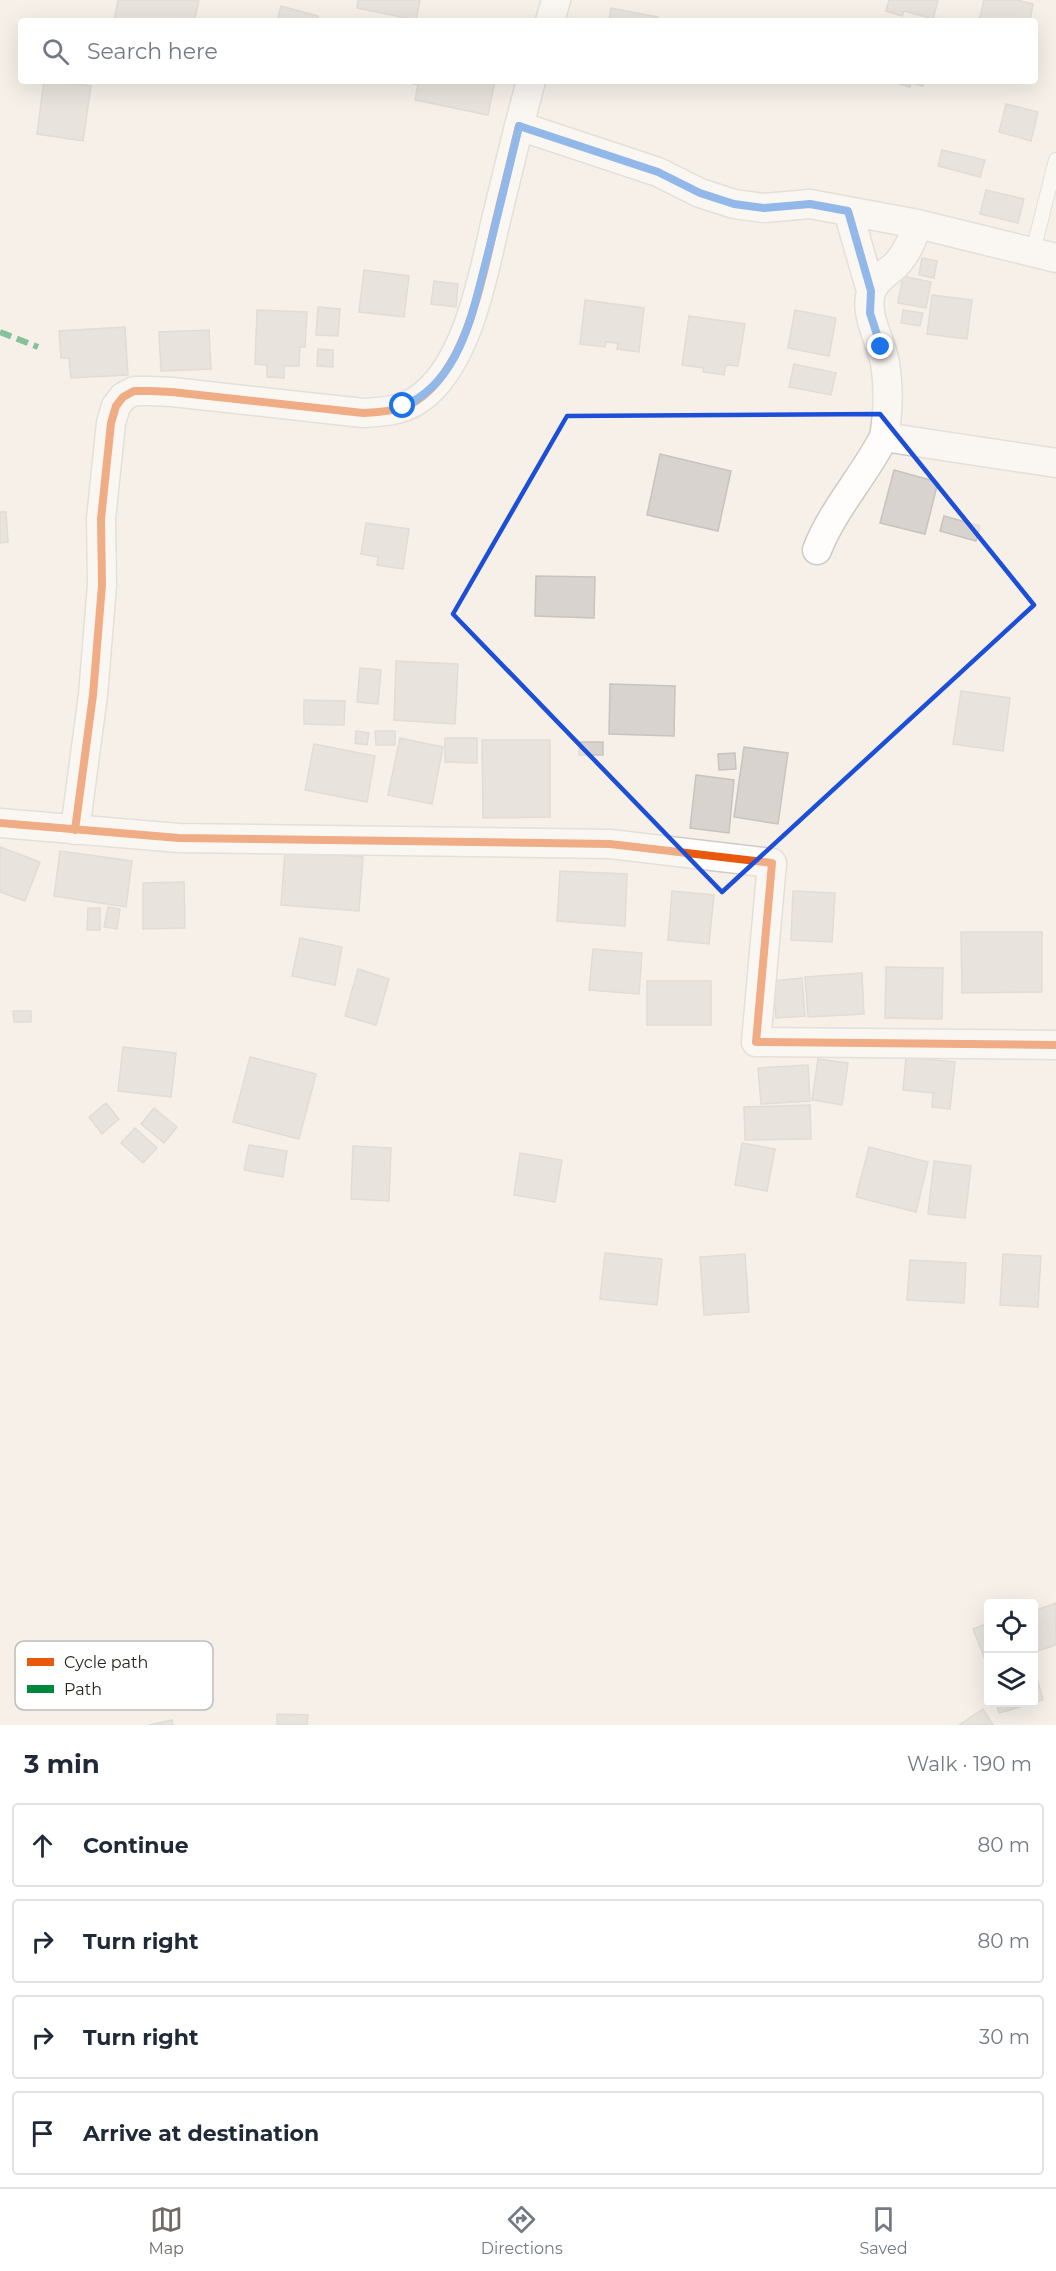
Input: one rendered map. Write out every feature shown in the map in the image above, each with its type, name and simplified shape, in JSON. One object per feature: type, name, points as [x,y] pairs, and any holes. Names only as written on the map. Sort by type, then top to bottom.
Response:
[{"type":"street","points":[[551,18],[556,0]]},
{"type":"street","points":[[75,830],[93,695],[102,585],[101,519],[111,423],[116,406],[123,397],[135,391],[172,392],[363,412],[389,412],[417,401],[438,380],[454,356],[467,328],[478,293],[530,84]]},
{"type":"street","points":[[519,126],[658,172],[700,193],[734,204],[764,208],[810,204],[918,224],[1044,254]]},
{"type":"street","points":[[817,550],[826,530],[872,462],[884,437],[887,419],[886,367],[870,313],[871,291],[848,211]]},
{"type":"street","points":[[871,291],[881,276],[895,265],[910,246],[918,224]]},
{"type":"street","points":[[884,437],[1056,463]]},
{"type":"street","points":[[0,823],[179,838],[610,844],[772,863],[756,1042],[1056,1045]]},
{"type":"lane","points":[[1044,254],[1056,160]]},
{"type":"highlighted area","points":[[880,414],[1034,605],[722,892],[453,614],[567,416]]},
{"type":"building","points":[[118,0],[199,1],[195,18],[115,18]]},
{"type":"building","points":[[358,0],[420,0],[416,18],[357,8]]},
{"type":"building","points":[[889,0],[938,0],[933,18],[904,11],[902,16],[886,11]]},
{"type":"building","points":[[984,0],[1017,0],[1033,4],[1031,18],[980,18]]},
{"type":"building","points":[[281,6],[318,16],[318,18],[278,18]]},
{"type":"building","points":[[611,8],[658,17],[658,18],[609,18]]},
{"type":"building","points":[[44,84],[91,86],[83,141],[37,134]]},
{"type":"building","points":[[414,84],[494,84],[488,115],[415,100],[418,85]]},
{"type":"building","points":[[1006,104],[1038,112],[1031,141],[999,132]]},
{"type":"building","points":[[942,150],[985,160],[980,177],[938,166]]},
{"type":"building","points":[[986,190],[1024,199],[1018,223],[980,214]]},
{"type":"building","points":[[922,258],[937,261],[934,278],[919,275]]},
{"type":"building","points":[[364,270],[409,276],[404,317],[359,312]]},
{"type":"building","points":[[903,276],[931,282],[926,308],[898,303]]},
{"type":"building","points":[[434,281],[458,284],[456,307],[431,304]]},
{"type":"building","points":[[932,295],[972,300],[967,339],[927,334]]},
{"type":"building","points":[[585,300],[644,308],[639,352],[617,349],[618,343],[606,342],[605,347],[580,344]]},
{"type":"building","points":[[318,307],[340,309],[338,336],[316,335]]},
{"type":"building","points":[[257,310],[307,312],[305,347],[300,347],[299,366],[284,366],[284,378],[267,377],[267,365],[255,364]]},
{"type":"building","points":[[795,310],[836,318],[829,356],[788,348]]},
{"type":"building","points":[[903,310],[923,313],[920,326],[901,323]]},
{"type":"building","points":[[689,316],[745,324],[738,366],[726,365],[724,375],[703,372],[704,368],[682,365]]},
{"type":"building","points":[[125,327],[128,375],[71,378],[69,358],[61,358],[59,331]]},
{"type":"building","points":[[209,330],[211,369],[161,371],[159,332]]},
{"type":"building","points":[[318,349],[333,350],[333,367],[317,366]]},
{"type":"building","points":[[794,364],[836,373],[831,395],[789,387]]},
{"type":"building","points":[[660,454],[731,471],[718,531],[647,515]]},
{"type":"building","points":[[894,470],[938,482],[925,534],[880,523]]},
{"type":"building","points":[[0,512],[6,512],[8,542],[0,543]]},
{"type":"building","points":[[944,516],[980,526],[976,541],[940,531]]},
{"type":"building","points":[[366,523],[409,529],[403,569],[377,565],[378,557],[361,554]]},
{"type":"building","points":[[536,576],[595,577],[594,618],[535,616]]},
{"type":"building","points":[[396,661],[458,664],[455,724],[394,720]]},
{"type":"building","points":[[360,668],[381,670],[378,704],[357,702]]},
{"type":"building","points":[[610,684],[675,686],[674,736],[609,734]]},
{"type":"building","points":[[961,691],[1010,698],[1003,751],[953,744]]},
{"type":"building","points":[[304,700],[345,701],[344,725],[304,724]]},
{"type":"building","points":[[356,731],[369,733],[367,745],[355,743]]},
{"type":"building","points":[[375,731],[395,731],[395,745],[376,745]]},
{"type":"building","points":[[400,738],[443,747],[432,804],[388,795]]},
{"type":"building","points":[[445,738],[477,738],[477,763],[445,762]]},
{"type":"building","points":[[482,740],[550,740],[550,817],[483,818]]},
{"type":"building","points":[[579,742],[603,742],[603,755],[579,755]]},
{"type":"building","points":[[314,744],[375,756],[367,802],[305,790]]},
{"type":"building","points":[[744,747],[788,753],[778,824],[734,817]]},
{"type":"building","points":[[735,753],[736,769],[719,770],[718,754]]},
{"type":"building","points":[[696,775],[734,780],[729,833],[690,828]]},
{"type":"building","points":[[0,847],[40,862],[25,901],[0,892]]},
{"type":"building","points":[[60,851],[132,861],[126,907],[54,896]]},
{"type":"building","points":[[285,851],[363,857],[359,911],[281,905]]},
{"type":"building","points":[[560,871],[627,874],[625,926],[557,921]]},
{"type":"building","points":[[184,882],[185,928],[143,929],[143,883]]},
{"type":"building","points":[[672,891],[714,895],[709,944],[668,940]]},
{"type":"building","points":[[793,891],[835,893],[832,942],[791,940]]},
{"type":"building","points":[[108,907],[120,909],[117,929],[104,927]]},
{"type":"building","points":[[88,908],[100,908],[100,930],[87,930]]},
{"type":"building","points":[[961,932],[1042,932],[1042,992],[962,993]]},
{"type":"building","points":[[300,938],[342,947],[335,985],[292,976]]},
{"type":"building","points":[[593,949],[642,953],[639,994],[589,990]]},
{"type":"building","points":[[886,967],[943,968],[942,1019],[885,1018]]},
{"type":"building","points":[[358,969],[389,979],[376,1025],[345,1016]]},
{"type":"building","points":[[862,973],[864,1014],[808,1017],[805,977]]},
{"type":"building","points":[[802,978],[805,1016],[776,1018],[773,981]]},
{"type":"building","points":[[647,981],[711,981],[711,1025],[647,1025]]},
{"type":"building","points":[[13,1011],[31,1011],[31,1022],[14,1022]]},
{"type":"building","points":[[123,1047],[176,1053],[171,1097],[118,1091]]},
{"type":"building","points":[[250,1057],[316,1074],[299,1139],[233,1122]]},
{"type":"building","points":[[906,1057],[955,1062],[950,1109],[932,1107],[933,1093],[903,1090]]},
{"type":"building","points":[[818,1059],[848,1063],[842,1105],[812,1100]]},
{"type":"building","points":[[808,1065],[810,1101],[761,1104],[758,1068]]},
{"type":"building","points":[[106,1103],[119,1119],[102,1134],[89,1117]]},
{"type":"building","points":[[810,1105],[811,1139],[745,1140],[744,1107]]},
{"type":"building","points":[[154,1108],[177,1127],[164,1143],[141,1124]]},
{"type":"building","points":[[135,1128],[157,1148],[143,1163],[121,1143]]},
{"type":"building","points":[[742,1143],[775,1149],[767,1191],[735,1185]]},
{"type":"building","points":[[249,1145],[287,1151],[283,1177],[244,1170]]},
{"type":"building","points":[[353,1146],[391,1148],[389,1201],[351,1199]]},
{"type":"building","points":[[869,1147],[928,1162],[916,1212],[856,1197]]},
{"type":"building","points":[[520,1153],[562,1160],[555,1202],[514,1195]]},
{"type":"building","points":[[934,1161],[971,1166],[965,1218],[928,1214]]},
{"type":"building","points":[[605,1253],[662,1259],[657,1305],[600,1299]]},
{"type":"building","points":[[745,1254],[749,1312],[704,1315],[700,1257]]},
{"type":"building","points":[[1003,1254],[1041,1256],[1038,1307],[1000,1305]]},
{"type":"building","points":[[910,1260],[966,1263],[964,1303],[907,1300]]},
{"type":"building","points":[[1056,1603],[1056,1645],[1038,1651],[1038,1610]]},
{"type":"building","points":[[984,1625],[984,1657],[973,1629]]},
{"type":"building","points":[[1038,1682],[1043,1700],[1038,1701]]},
{"type":"building","points":[[997,1707],[1019,1707],[999,1713]]},
{"type":"building","points":[[983,1709],[993,1725],[959,1725]]},
{"type":"building","points":[[277,1714],[308,1715],[307,1725],[277,1725]]},
{"type":"building","points":[[172,1720],[173,1725],[149,1725]]},
{"type":"marked path","points":[[0,332],[38,347]]},
{"type":"cycle path","points":[[75,830],[93,695],[102,585],[101,519],[111,423],[116,406],[123,397],[134,391],[172,392],[363,413],[397,409],[416,401],[433,387],[448,368],[470,321],[485,270],[519,126]]},
{"type":"cycle path","points":[[0,823],[179,838],[610,844],[772,863],[756,1042],[1056,1045]]},
{"type":"route","points":[[403,406],[417,401],[438,380],[454,356],[467,328],[478,293],[519,126],[658,172],[700,193],[734,204],[764,208],[810,204],[848,211],[871,291],[870,313],[881,347]]}]
